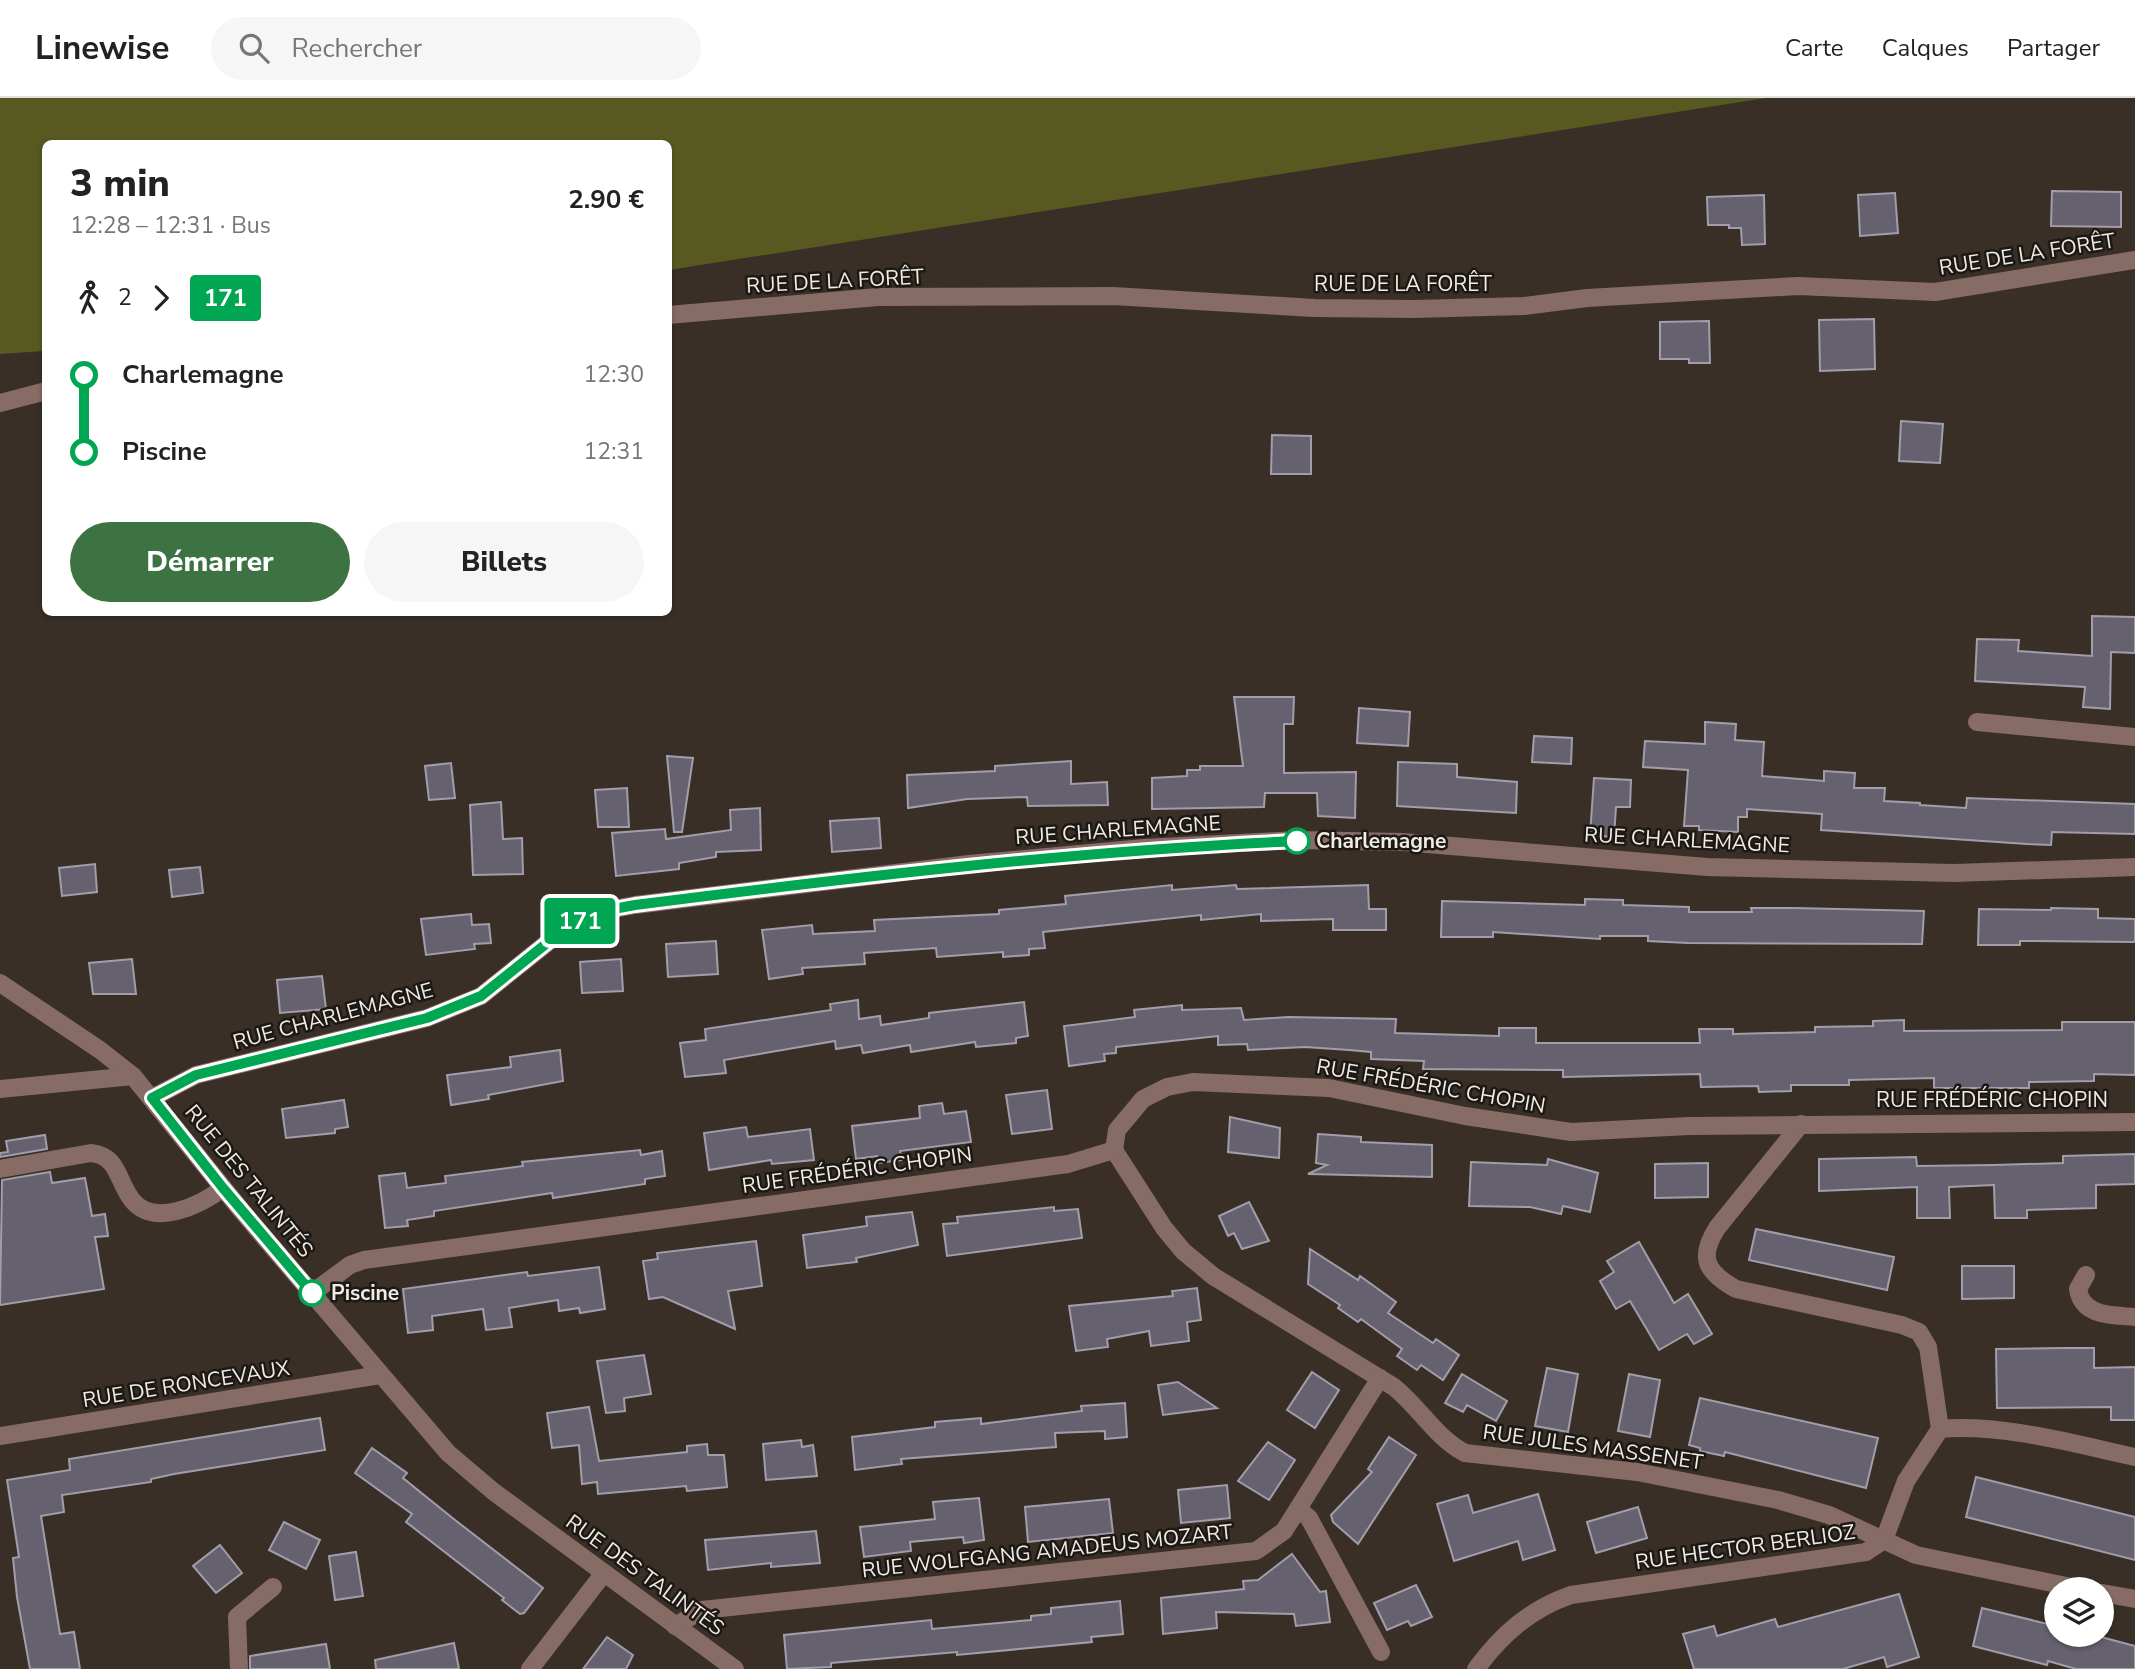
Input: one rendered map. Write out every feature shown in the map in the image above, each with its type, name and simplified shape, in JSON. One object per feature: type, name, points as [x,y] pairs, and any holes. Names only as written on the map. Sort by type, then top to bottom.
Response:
[{"type":"street","name":"RUE DE LA FORÊT","points":[[672,315],[878,297],[1113,296],[1314,308],[1415,309],[1524,306],[1599,297],[1798,286],[1934,292],[2135,260]]},
{"type":"street","points":[[0,403],[42,392]]},
{"type":"street","points":[[1977,722],[2135,737]]},
{"type":"street","name":"RUE CHARLEMAGNE","points":[[152,1098],[169,1086],[196,1075],[427,1018],[481,996],[557,935],[592,913],[635,905],[969,864],[1144,848],[1297,841],[1403,842],[1706,867],[1954,873],[2135,867]]},
{"type":"street","name":"RUE DES TALINTÉS","points":[[0,983],[100,1050],[132,1076],[380,1375],[433,1437],[467,1470],[735,1669]]},
{"type":"street","points":[[0,1089],[132,1076]]},
{"type":"street","name":"RUE FRÉDÉRIC CHOPIN","points":[[312,1293],[350,1265],[364,1260],[1068,1164],[1114,1150],[1117,1130],[1143,1099],[1167,1087],[1193,1082],[1329,1088],[1465,1116],[1571,1132],[1801,1124],[2135,1122]]},
{"type":"street","points":[[1801,1124],[1707,1245],[1709,1269],[1720,1280],[1736,1289],[1902,1325],[1919,1332],[1928,1347],[1940,1429],[1906,1482],[1884,1541]]},
{"type":"street","name":"RUE JULES MASSENET","points":[[1114,1150],[1164,1228],[1183,1251],[1213,1276],[1380,1378],[1415,1405],[1446,1443],[1465,1453],[1637,1472],[1778,1500],[1829,1515],[1884,1541]]},
{"type":"street","points":[[0,1169],[91,1153],[101,1154],[113,1163],[131,1200],[149,1211],[163,1213],[204,1202],[223,1188]]},
{"type":"street","points":[[2085,1275],[2078,1289],[2083,1303],[2100,1314],[2135,1317]]},
{"type":"street","name":"RUE DE RONCEVAUX","points":[[0,1436],[380,1375]]},
{"type":"street","name":"RUE WOLFGANG AMADEUS MOZART","points":[[675,1626],[702,1610],[1256,1551],[1275,1539],[1298,1509],[1380,1378]]},
{"type":"street","points":[[1940,1429],[1961,1427],[2035,1437],[2135,1457]]},
{"type":"street","points":[[1298,1509],[1309,1518],[1381,1653]]},
{"type":"street","name":"RUE HECTOR BERLIOZ","points":[[1476,1669],[1512,1628],[1543,1605],[1571,1595],[1866,1552],[1884,1541],[1916,1555],[2044,1581]]},
{"type":"street","points":[[530,1669],[604,1573]]},
{"type":"street","points":[[239,1669],[237,1617],[273,1587]]},
{"type":"street","points":[[2114,1595],[2135,1599]]},
{"type":"shaded area","points":[[0,98],[1766,98],[672,270],[672,140],[42,140],[42,351],[0,354]]},
{"type":"building","points":[[2052,191],[2121,192],[2121,227],[2051,226]]},
{"type":"building","points":[[1895,193],[1898,233],[1860,236],[1858,195]]},
{"type":"building","points":[[1764,195],[1765,244],[1742,245],[1741,228],[1708,225],[1707,197]]},
{"type":"building","points":[[1874,319],[1875,369],[1820,371],[1819,320]]},
{"type":"building","points":[[1709,321],[1710,363],[1689,363],[1689,359],[1660,359],[1660,322]]},
{"type":"building","points":[[1901,421],[1943,424],[1940,463],[1899,461]]},
{"type":"building","points":[[1272,435],[1311,436],[1311,474],[1271,474]]},
{"type":"building","points":[[2092,616],[2135,617],[2135,653],[2111,652],[2110,709],[2083,707],[2085,687],[1975,681],[1977,639],[2019,640],[2018,651],[2092,656]]},
{"type":"building","points":[[1234,697],[1294,697],[1293,724],[1284,724],[1284,773],[1356,772],[1355,818],[1318,816],[1317,793],[1265,793],[1264,807],[1152,809],[1152,778],[1187,776],[1187,770],[1200,770],[1200,766],[1243,766]]},
{"type":"building","points":[[1359,708],[1410,712],[1408,746],[1357,743]]},
{"type":"building","points":[[1705,722],[1736,724],[1735,740],[1764,742],[1762,776],[1824,781],[1824,771],[1855,773],[1854,788],[1885,788],[1884,801],[1920,805],[1966,808],[1967,798],[2135,804],[2135,834],[2052,832],[2051,845],[2027,844],[1821,830],[1822,814],[1747,809],[1747,817],[1738,817],[1738,832],[1699,830],[1699,826],[1684,826],[1688,770],[1643,767],[1645,741],[1705,744]]},
{"type":"building","points":[[1534,736],[1572,738],[1571,764],[1532,762]]},
{"type":"building","points":[[667,756],[693,758],[682,832],[674,832]]},
{"type":"building","points":[[1071,761],[1071,784],[1107,782],[1108,805],[1028,806],[1027,797],[967,799],[908,808],[907,775],[995,771],[995,766]]},
{"type":"building","points":[[1398,762],[1457,764],[1457,777],[1517,782],[1516,813],[1397,806]]},
{"type":"building","points":[[451,763],[455,798],[429,800],[425,766]]},
{"type":"building","points":[[1594,778],[1631,780],[1630,807],[1616,807],[1614,837],[1590,835]]},
{"type":"building","points":[[627,788],[629,827],[598,827],[595,790]]},
{"type":"building","points":[[501,802],[503,839],[522,838],[523,874],[473,875],[470,805]]},
{"type":"building","points":[[760,808],[761,850],[716,852],[716,857],[679,863],[679,869],[616,876],[612,833],[665,829],[666,839],[731,830],[730,810]]},
{"type":"building","points":[[879,818],[881,848],[832,852],[830,821]]},
{"type":"building","points":[[95,864],[97,892],[62,896],[59,868]]},
{"type":"building","points":[[200,867],[203,893],[172,897],[169,870]]},
{"type":"building","points":[[1172,885],[1172,890],[1236,885],[1237,889],[1368,885],[1369,909],[1386,909],[1386,930],[1333,930],[1333,919],[1261,921],[1261,914],[1201,920],[1201,915],[1043,932],[1045,948],[1029,949],[1029,955],[1003,957],[1003,952],[937,957],[936,948],[864,953],[865,964],[802,968],[803,974],[769,979],[762,930],[812,925],[813,934],[875,931],[874,920],[999,914],[999,910],[1066,904],[1065,896]]},
{"type":"building","points":[[1585,899],[1623,900],[1623,905],[1689,907],[1689,912],[1752,912],[1751,908],[1924,911],[1922,944],[1688,943],[1648,941],[1648,936],[1600,936],[1600,939],[1493,932],[1493,937],[1441,937],[1442,901],[1585,905]]},
{"type":"building","points":[[1979,909],[2098,909],[2098,918],[2135,919],[2135,942],[2020,941],[2020,945],[1978,945]]},
{"type":"building","points":[[471,914],[472,925],[489,924],[491,943],[474,944],[475,949],[426,955],[421,919]]},
{"type":"building","points":[[716,941],[718,974],[668,977],[666,944]]},
{"type":"building","points":[[132,959],[136,994],[93,994],[89,963]]},
{"type":"building","points":[[621,959],[623,991],[582,993],[580,962]]},
{"type":"building","points":[[322,976],[326,1009],[280,1013],[277,980]]},
{"type":"building","points":[[858,1000],[859,1019],[880,1016],[881,1025],[929,1018],[929,1013],[1024,1002],[1028,1036],[1016,1038],[1016,1043],[976,1047],[975,1042],[911,1052],[910,1045],[863,1053],[861,1045],[836,1049],[835,1041],[724,1060],[726,1073],[685,1077],[680,1043],[706,1040],[705,1029],[831,1010],[830,1004]]},
{"type":"building","points":[[1182,1005],[1182,1010],[1241,1008],[1244,1020],[1288,1017],[1396,1019],[1395,1033],[1499,1036],[1499,1028],[1536,1028],[1536,1043],[1700,1043],[1699,1029],[1733,1029],[1733,1034],[1815,1032],[1815,1027],[1873,1026],[1873,1021],[1904,1020],[1904,1031],[2062,1030],[2062,1022],[2135,1022],[2135,1075],[2094,1074],[2094,1081],[2029,1082],[2029,1088],[1934,1088],[1934,1078],[1849,1080],[1849,1085],[1791,1085],[1791,1091],[1759,1092],[1758,1086],[1701,1087],[1700,1074],[1563,1077],[1563,1070],[1423,1069],[1424,1061],[1371,1059],[1371,1052],[1305,1047],[1248,1050],[1247,1044],[1218,1045],[1218,1036],[1116,1047],[1116,1053],[1104,1054],[1105,1061],[1069,1066],[1064,1026],[1135,1017],[1134,1010]]},
{"type":"building","points":[[560,1050],[563,1081],[451,1105],[447,1075],[511,1067],[510,1057]]},
{"type":"building","points":[[1047,1090],[1052,1129],[1012,1134],[1006,1095]]},
{"type":"building","points":[[344,1100],[348,1127],[335,1129],[335,1133],[286,1138],[282,1109]]},
{"type":"building","points":[[942,1103],[944,1114],[966,1111],[971,1142],[900,1151],[902,1160],[879,1163],[877,1156],[856,1159],[852,1126],[920,1118],[919,1106]]},
{"type":"building","points":[[1230,1117],[1280,1128],[1279,1158],[1228,1152]]},
{"type":"building","points":[[746,1127],[748,1137],[810,1129],[814,1160],[772,1164],[771,1160],[709,1170],[704,1133]]},
{"type":"building","points":[[1318,1134],[1361,1137],[1361,1142],[1432,1145],[1432,1177],[1308,1174],[1327,1165],[1316,1163]]},
{"type":"building","points":[[45,1135],[47,1149],[0,1157],[0,1153],[8,1152],[6,1141]]},
{"type":"building","points":[[640,1150],[641,1155],[662,1151],[665,1176],[645,1179],[645,1184],[553,1198],[552,1193],[434,1211],[434,1216],[407,1220],[408,1226],[385,1228],[379,1176],[405,1173],[407,1188],[446,1183],[445,1176],[523,1166],[522,1162]]},
{"type":"building","points":[[2135,1154],[2135,1184],[2096,1185],[2096,1208],[2027,1210],[2027,1218],[1995,1218],[1994,1185],[1949,1187],[1950,1218],[1917,1218],[1917,1187],[1819,1191],[1819,1159],[1916,1157],[1917,1166],[1994,1165],[2063,1163],[2063,1156]]},
{"type":"building","points":[[1548,1159],[1598,1173],[1590,1212],[1563,1206],[1561,1214],[1530,1207],[1469,1206],[1471,1162],[1547,1165]]},
{"type":"building","points":[[1708,1163],[1708,1197],[1655,1198],[1655,1164]]},
{"type":"building","points":[[50,1172],[52,1183],[85,1178],[92,1216],[105,1214],[108,1236],[95,1237],[104,1289],[0,1305],[2,1180]]},
{"type":"building","points":[[1249,1202],[1269,1241],[1242,1249],[1234,1233],[1228,1236],[1219,1216]]},
{"type":"building","points":[[1054,1207],[1054,1211],[1078,1209],[1082,1238],[947,1256],[943,1224],[958,1223],[957,1217]]},
{"type":"building","points":[[912,1212],[918,1245],[856,1258],[857,1262],[807,1268],[803,1235],[867,1226],[866,1217]]},
{"type":"building","points":[[1756,1229],[1894,1257],[1887,1290],[1749,1260]]},
{"type":"building","points":[[756,1241],[762,1286],[728,1291],[735,1329],[663,1297],[649,1299],[643,1261],[658,1259],[657,1253]]},
{"type":"building","points":[[1639,1242],[1674,1303],[1688,1294],[1712,1334],[1694,1344],[1687,1334],[1659,1350],[1630,1301],[1616,1309],[1600,1281],[1614,1272],[1607,1261]]},
{"type":"building","points":[[1310,1249],[1358,1280],[1360,1276],[1396,1302],[1388,1313],[1433,1343],[1436,1339],[1459,1355],[1443,1380],[1421,1365],[1417,1370],[1397,1356],[1402,1349],[1361,1319],[1358,1322],[1338,1308],[1340,1305],[1308,1284]]},
{"type":"building","points":[[1962,1266],[2014,1266],[2014,1298],[1962,1299]]},
{"type":"building","points":[[599,1267],[605,1309],[580,1313],[579,1308],[559,1311],[558,1300],[509,1308],[512,1327],[486,1330],[483,1309],[432,1316],[433,1330],[408,1333],[403,1289],[527,1272],[528,1276]]},
{"type":"building","points":[[1197,1288],[1201,1320],[1187,1322],[1189,1341],[1151,1346],[1149,1331],[1107,1339],[1108,1347],[1076,1351],[1069,1306],[1173,1296],[1172,1291]]},
{"type":"building","points":[[2094,1348],[2094,1368],[2135,1367],[2135,1420],[2111,1420],[2111,1407],[1997,1408],[1996,1349]]},
{"type":"building","points":[[644,1355],[651,1394],[624,1398],[625,1411],[606,1413],[597,1361]]},
{"type":"building","points":[[1547,1368],[1578,1374],[1568,1432],[1535,1426]]},
{"type":"building","points":[[1312,1372],[1339,1390],[1315,1428],[1287,1410]]},
{"type":"building","points":[[1462,1374],[1507,1401],[1496,1421],[1467,1405],[1463,1412],[1445,1403]]},
{"type":"building","points":[[1629,1374],[1660,1380],[1650,1437],[1618,1431]]},
{"type":"building","points":[[1178,1382],[1217,1408],[1163,1415],[1158,1385]]},
{"type":"building","points":[[1700,1398],[1878,1438],[1866,1488],[1725,1452],[1724,1456],[1700,1451],[1700,1448],[1689,1445]]},
{"type":"building","points":[[1125,1403],[1127,1437],[1105,1439],[1105,1431],[1055,1433],[1056,1447],[901,1459],[902,1464],[855,1470],[852,1437],[935,1427],[935,1422],[981,1418],[981,1424],[1082,1411],[1081,1406]]},
{"type":"building","points":[[589,1407],[599,1461],[687,1452],[687,1446],[707,1444],[708,1455],[724,1455],[727,1487],[687,1491],[686,1486],[598,1494],[597,1482],[582,1484],[579,1445],[552,1448],[547,1413]]},
{"type":"building","points":[[320,1418],[325,1450],[174,1474],[151,1479],[151,1482],[62,1495],[64,1512],[41,1516],[60,1634],[74,1632],[80,1669],[30,1669],[17,1597],[13,1558],[19,1557],[7,1480],[70,1470],[69,1459]]},
{"type":"building","points":[[1389,1437],[1416,1455],[1358,1544],[1333,1522],[1331,1515],[1372,1472],[1368,1469]]},
{"type":"building","points":[[801,1440],[802,1447],[813,1445],[817,1476],[766,1480],[763,1444]]},
{"type":"building","points":[[1268,1442],[1295,1460],[1269,1500],[1238,1481]]},
{"type":"building","points":[[372,1448],[407,1473],[403,1478],[543,1588],[524,1613],[520,1614],[502,1600],[504,1598],[406,1522],[412,1514],[355,1473]]},
{"type":"building","points":[[1976,1477],[2135,1517],[2135,1560],[1966,1517]]},
{"type":"building","points":[[1227,1485],[1230,1518],[1181,1523],[1178,1490]]},
{"type":"building","points":[[1538,1494],[1555,1550],[1523,1560],[1518,1541],[1454,1561],[1437,1504],[1468,1495],[1473,1513]]},
{"type":"building","points":[[979,1498],[984,1540],[964,1543],[963,1537],[910,1542],[911,1551],[864,1557],[860,1527],[935,1519],[933,1502]]},
{"type":"building","points":[[1109,1499],[1113,1533],[1028,1542],[1025,1507]]},
{"type":"building","points":[[1638,1507],[1647,1538],[1596,1553],[1587,1522]]},
{"type":"building","points":[[284,1522],[320,1540],[306,1569],[269,1550]]},
{"type":"building","points":[[816,1531],[820,1563],[771,1567],[771,1563],[708,1570],[705,1540]]},
{"type":"building","points":[[220,1545],[242,1573],[216,1593],[193,1566]]},
{"type":"building","points":[[356,1552],[363,1596],[335,1600],[329,1556]]},
{"type":"building","points":[[1292,1554],[1320,1592],[1326,1591],[1330,1622],[1296,1626],[1294,1614],[1216,1612],[1217,1628],[1163,1634],[1161,1598],[1244,1589],[1243,1581],[1258,1580]]},
{"type":"building","points":[[1416,1585],[1432,1617],[1411,1626],[1408,1621],[1387,1630],[1374,1603]]},
{"type":"building","points":[[1899,1594],[1919,1657],[1887,1667],[1884,1657],[1843,1669],[1694,1669],[1683,1634],[1714,1626],[1717,1636],[1775,1619],[1778,1627]]},
{"type":"building","points":[[1120,1601],[1123,1634],[1091,1637],[1092,1642],[787,1669],[784,1635],[931,1620],[932,1629],[1031,1620],[1031,1616],[1051,1614],[1051,1608]]},
{"type":"building","points":[[1982,1608],[2044,1623],[2044,1647],[2114,1647],[2114,1640],[2135,1646],[2135,1669],[2076,1669],[2048,1661],[2047,1665],[1973,1646]]},
{"type":"building","points":[[607,1637],[633,1655],[626,1669],[583,1669]]},
{"type":"building","points":[[454,1643],[459,1669],[376,1669],[375,1660]]},
{"type":"building","points":[[326,1644],[330,1669],[250,1669],[250,1656]]},
{"type":"bus line","name":"171","points":[[312,1293],[241,1210],[152,1098],[161,1090],[196,1075],[427,1018],[481,996],[557,935],[592,913],[742,891],[969,864],[1144,848],[1297,841]]},
{"type":"place","name":"Charlemagne","points":[[1297,841]]},
{"type":"place","name":"Piscine","points":[[312,1293]]}]
